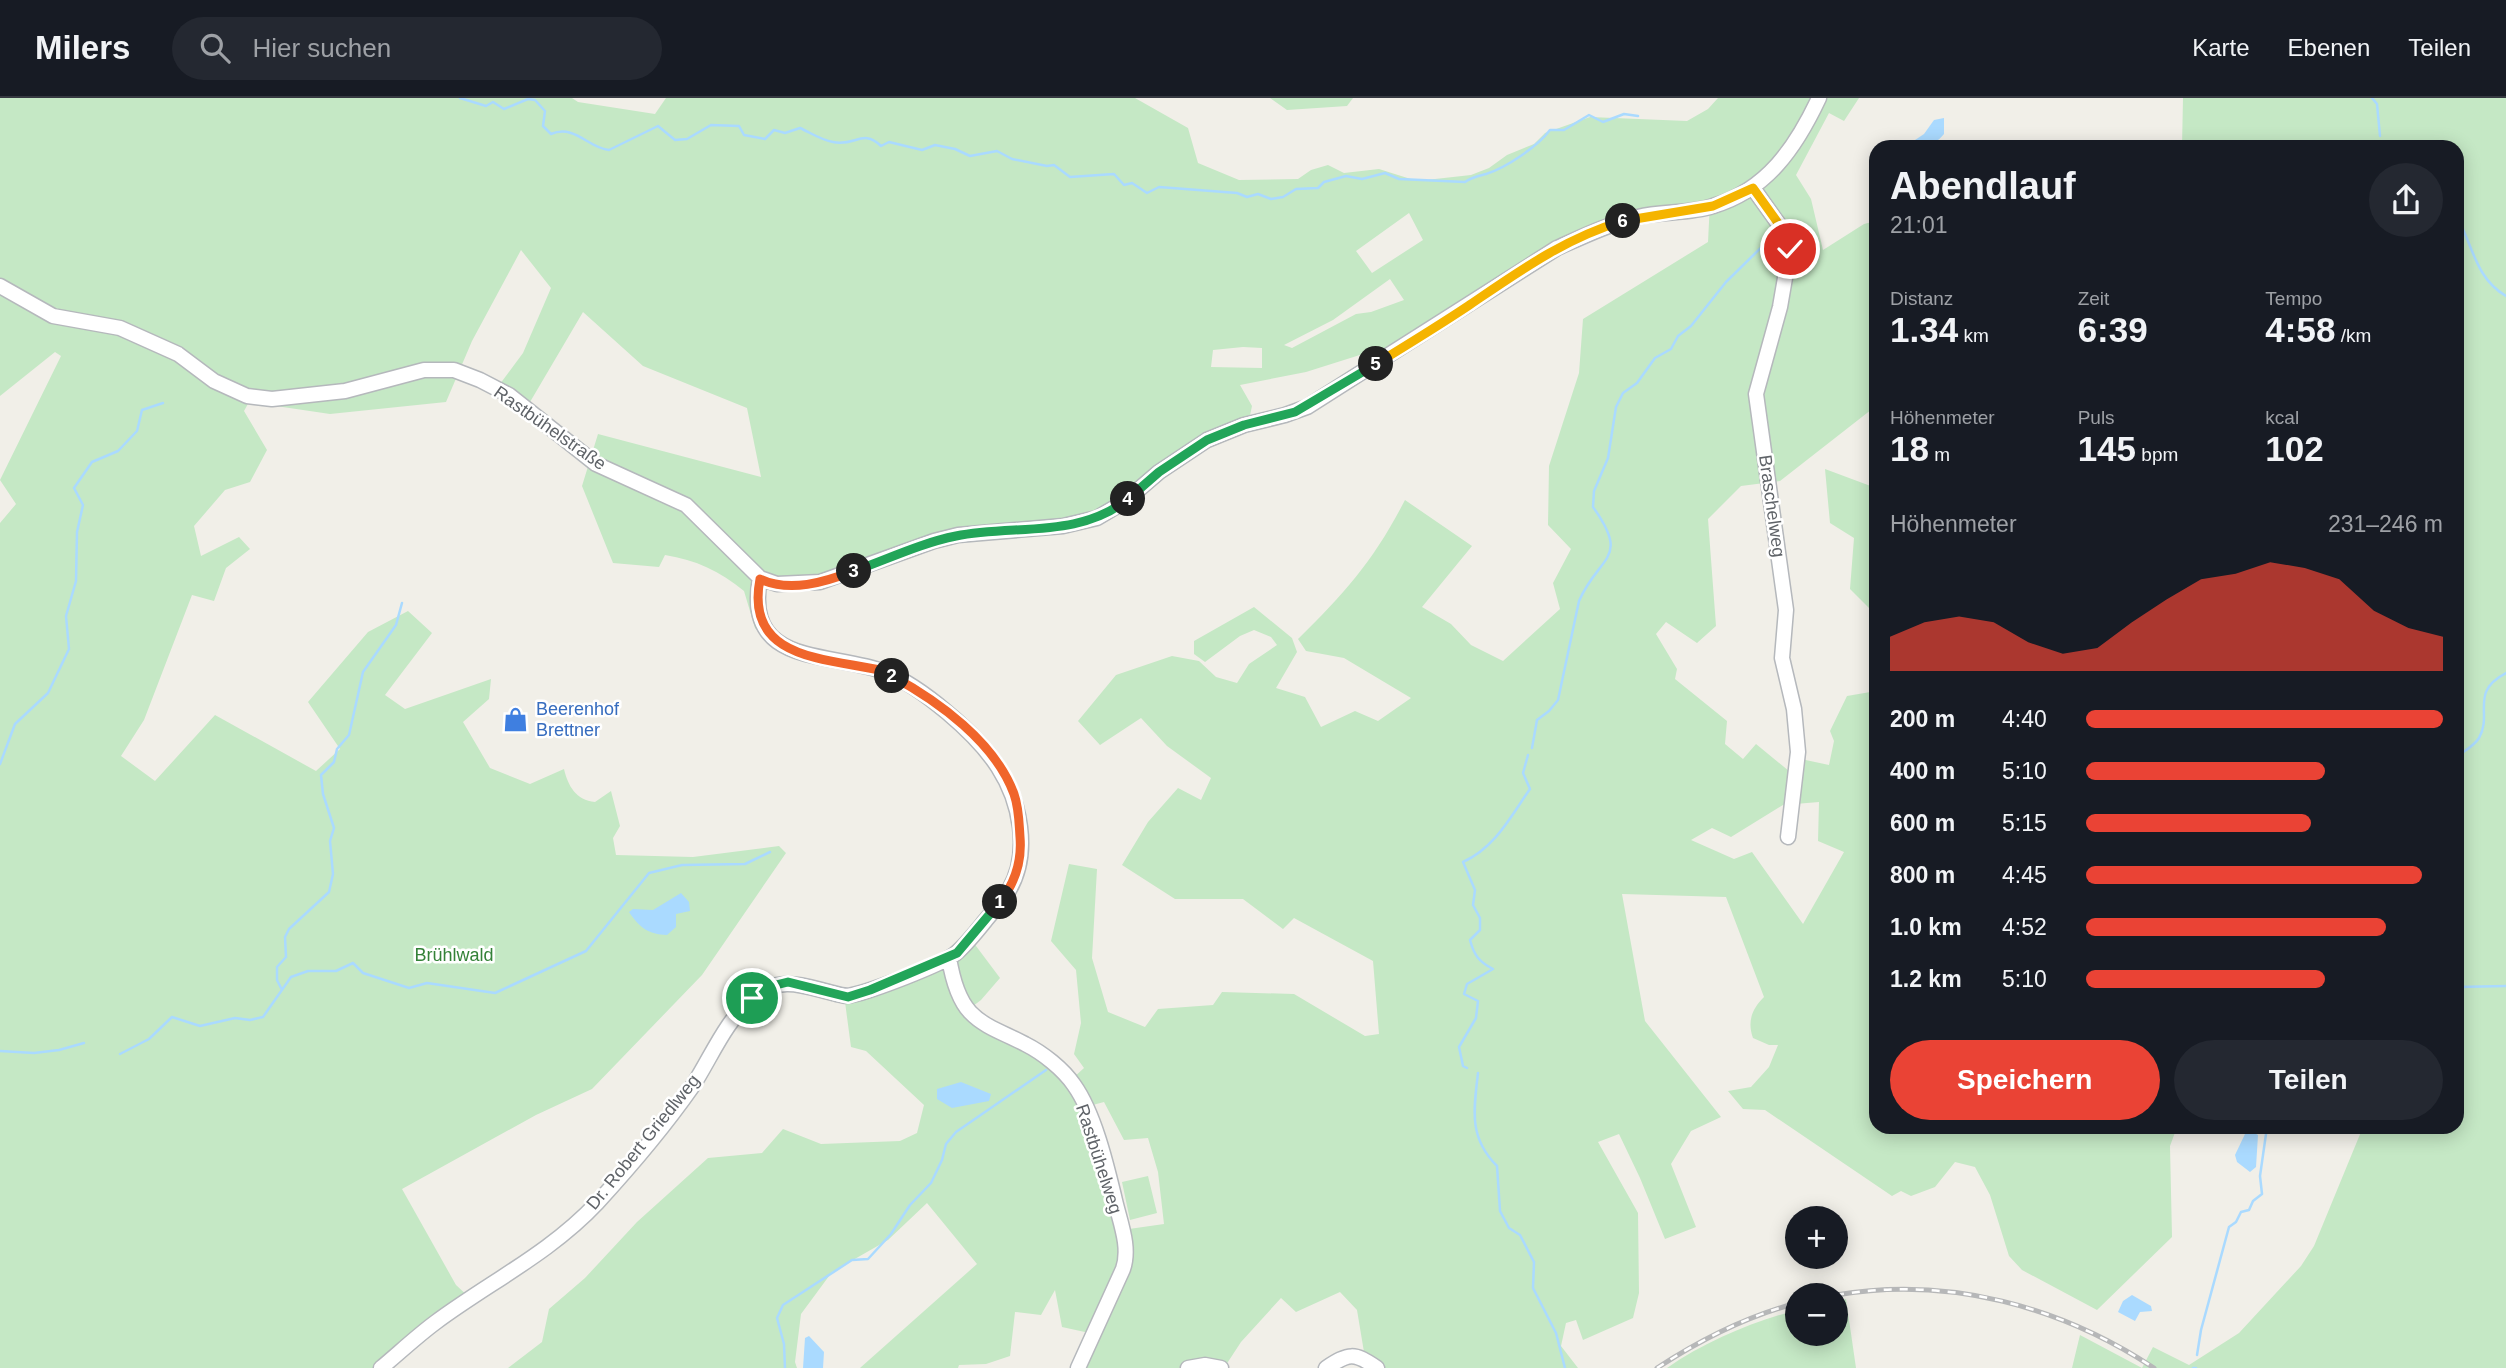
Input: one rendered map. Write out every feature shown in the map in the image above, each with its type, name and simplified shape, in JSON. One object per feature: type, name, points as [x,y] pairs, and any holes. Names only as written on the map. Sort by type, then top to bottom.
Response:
[{"type":"street","points":[[949,958],[979,929],[1009,890],[1016,874],[1021,842],[1014,794],[993,759],[975,737],[937,705],[900,680],[884,671],[795,653],[778,642],[763,624],[757,591],[760,579],[777,584],[820,582],[934,541],[971,534],[1063,526],[1104,515],[1159,472],[1207,440],[1244,425],[1307,407],[1557,248],[1602,227],[1640,216],[1713,206],[1753,188],[1783,161],[1806,125],[1819,98]]},
{"type":"street","name":"Braschelweg","points":[[1753,188],[1783,230],[1790,249],[1780,307],[1756,394],[1786,610],[1782,658],[1794,709],[1798,752],[1788,837]]},
{"type":"street","name":"Rastbühelstraße","points":[[0,286],[53,316],[120,328],[178,354],[214,381],[247,396],[272,399],[345,391],[424,370],[454,370],[480,380],[509,395],[596,464],[686,505],[760,579]]},
{"type":"street","name":"Dr. Robert Griedlweg","points":[[381,1368],[436,1321],[550,1247],[596,1204],[692,1087],[721,1035],[752,998],[768,987],[788,982],[848,997],[949,958]]},
{"type":"street","name":"Rastbühelweg","points":[[949,958],[957,989],[969,1012],[990,1028],[1027,1045],[1051,1061],[1075,1086],[1108,1175],[1127,1252],[1078,1368]]},
{"type":"street","points":[[1326,1368],[1343,1356],[1356,1355],[1377,1368]]},
{"type":"street","points":[[1188,1368],[1205,1365],[1221,1368]]},
{"type":"green space","name":"Brühlwald","points":[[0,98],[572,98],[578,102],[655,114],[666,98],[1135,98],[1188,128],[1198,163],[1239,180],[1298,179],[1311,170],[1328,165],[1344,173],[1379,169],[1417,181],[1471,175],[1534,144],[1545,133],[1590,117],[1687,121],[1708,109],[1718,98],[1859,98],[1844,121],[1829,113],[1796,175],[1811,199],[1823,250],[1869,223],[1869,411],[1780,481],[1741,486],[1708,519],[1716,626],[1697,643],[1666,622],[1656,634],[1677,669],[1675,679],[1727,721],[1725,744],[1743,759],[1756,744],[1789,771],[1801,759],[1829,765],[1834,741],[1830,731],[1847,696],[1869,692],[1869,1134],[2174,1134],[2170,1146],[2172,1237],[2097,1310],[2022,1270],[2009,1256],[1990,1195],[1975,1167],[1955,1162],[1935,1187],[1911,1196],[1901,1191],[1892,1196],[1765,1110],[1743,1109],[1728,1091],[1751,1087],[1769,1067],[1778,1045],[1769,1045],[1753,1038],[1750,1026],[1752,1016],[1764,997],[1726,897],[1622,894],[1645,1021],[1721,1117],[1691,1131],[1671,1164],[1696,1227],[1665,1239],[1619,1134],[1598,1142],[1638,1213],[1639,1293],[1633,1318],[1583,1340],[1576,1320],[1566,1323],[1561,1346],[1578,1368],[1383,1368],[1364,1352],[1357,1310],[1340,1292],[1296,1312],[1281,1298],[1241,1342],[1224,1368],[1078,1368],[1094,1334],[1062,1327],[1055,1290],[1041,1315],[1015,1312],[1010,1356],[986,1364],[959,1365],[958,1368],[860,1368],[977,1264],[927,1203],[888,1240],[832,1272],[801,1314],[795,1362],[797,1368],[508,1368],[542,1342],[549,1309],[585,1278],[637,1222],[708,1158],[762,1153],[783,1129],[821,1144],[900,1141],[917,1133],[924,1105],[866,1051],[851,1047],[845,1002],[973,942],[1000,978],[981,1000],[965,1012],[1073,1078],[1084,1068],[1074,1054],[1081,1023],[1076,970],[1051,941],[1069,864],[1097,869],[1092,958],[1108,1012],[1145,1027],[1158,1009],[1213,1005],[1222,992],[1294,994],[1365,1036],[1379,1034],[1373,961],[1294,918],[1283,929],[1243,899],[1175,899],[1122,865],[1148,822],[1178,788],[1201,800],[1211,778],[1167,746],[1141,718],[1100,745],[1078,721],[1116,675],[1172,656],[1199,661],[1216,677],[1237,683],[1249,664],[1277,645],[1271,637],[1254,630],[1240,636],[1205,662],[1194,654],[1194,641],[1254,607],[1292,638],[1297,652],[1276,688],[1305,697],[1321,727],[1355,711],[1378,721],[1411,698],[1344,658],[1306,651],[1298,639],[1358,574],[1405,500],[1472,546],[1422,607],[1451,624],[1471,645],[1503,661],[1560,609],[1553,583],[1571,549],[1548,525],[1549,466],[1579,373],[1583,319],[1708,242],[1710,202],[1583,235],[1387,351],[1382,348],[1306,372],[1240,385],[1252,406],[1249,420],[1150,474],[1093,527],[1027,535],[1018,524],[829,574],[790,579],[758,575],[768,623],[778,635],[771,645],[755,628],[744,591],[717,572],[697,563],[665,555],[659,567],[613,563],[582,486],[598,434],[761,477],[747,408],[643,366],[583,312],[530,402],[500,384],[523,353],[551,288],[521,250],[472,341],[446,402],[330,414],[249,402],[244,411],[267,450],[250,482],[225,490],[194,526],[201,556],[239,537],[250,549],[226,568],[214,601],[192,595],[144,720],[121,756],[155,781],[215,715],[316,771],[340,749],[308,702],[368,632],[408,611],[432,633],[385,695],[405,709],[491,679],[489,699],[463,722],[490,768],[530,784],[564,769],[574,791],[588,801],[595,802],[611,791],[620,826],[613,838],[616,855],[693,857],[779,846],[786,853],[702,975],[592,1089],[536,1115],[402,1189],[456,1285],[471,1299],[381,1368],[0,1368],[0,523],[16,504],[0,480],[61,356],[55,352],[0,396]],"holes":[[[1409,213],[1423,240],[1372,273],[1356,251]],[[1390,279],[1404,300],[1371,312],[1356,314],[1292,348],[1284,345],[1333,320]],[[1262,348],[1262,368],[1211,367],[1213,350]],[[1819,802],[1818,841],[1844,852],[1803,924],[1752,852],[1734,859],[1691,840],[1712,828],[1731,837],[1783,805]],[[1104,1102],[1124,1140],[1148,1138],[1158,1172],[1164,1224],[1122,1230],[1085,1107]]]},
{"type":"green space","points":[[1270,98],[1353,98],[1347,106],[1287,110]]},
{"type":"green space","points":[[2183,98],[2506,98],[2506,1368],[2142,1368],[2153,1347],[2189,1365],[2239,1333],[2301,1266],[2314,1246],[2360,1134],[2464,1134],[2464,140],[2182,140]]},
{"type":"green space","points":[[1825,469],[1869,485],[1869,608],[1850,589],[1854,538],[1830,523]]},
{"type":"green space","points":[[1148,1176],[1157,1213],[1130,1220],[1122,1182]]},
{"type":"green space","points":[[1848,1313],[1856,1368],[1667,1368],[1697,1349],[1763,1320],[1785,1314],[1785,1346],[1848,1346]]},
{"type":"green space","points":[[2080,1335],[2142,1368],[2072,1368]]},
{"type":"water","points":[[1944,118],[1944,134],[1937,140],[1915,140],[1924,134],[1934,120]]},
{"type":"water","points":[[681,893],[689,902],[690,911],[676,914],[676,927],[667,935],[645,929],[629,912],[633,909],[653,910]]},
{"type":"water","points":[[961,1082],[991,1094],[989,1101],[952,1108],[937,1099],[937,1089]]},
{"type":"water","points":[[2245,1134],[2258,1135],[2256,1167],[2250,1172],[2237,1162],[2235,1155]]},
{"type":"water","points":[[2132,1295],[2151,1306],[2152,1311],[2140,1312],[2135,1321],[2118,1312],[2123,1301]]},
{"type":"water","points":[[809,1336],[824,1352],[823,1368],[803,1368],[805,1338]]},
{"type":"waterway","points":[[460,98],[486,106],[493,102],[504,109],[528,99],[535,100],[545,111],[543,126],[551,134],[567,132],[609,150],[658,126],[675,140],[687,139],[711,125],[739,126],[744,135],[765,139],[774,130],[785,133],[800,128],[820,138],[841,143],[869,138],[881,146],[889,142],[922,150],[935,145],[955,149],[970,156],[997,151],[1012,159],[1054,165],[1070,177],[1114,174],[1124,185],[1132,183],[1147,193],[1159,187],[1237,193],[1247,197],[1258,194],[1271,199],[1283,197],[1296,189],[1318,188],[1324,182],[1346,176],[1362,179],[1385,173],[1399,179],[1465,182],[1512,162],[1538,143],[1550,130],[1564,130],[1589,115],[1603,122],[1624,114],[1638,116]]},
{"type":"waterway","points":[[2372,98],[2377,104],[2380,136]]},
{"type":"waterway","points":[[1532,748],[1537,720],[1558,700],[1579,601],[1611,548],[1604,524],[1593,507],[1594,491],[1608,458],[1616,407],[1623,393],[1637,383],[1655,358],[1671,349],[1678,336],[1691,326],[1726,282],[1778,231]]},
{"type":"waterway","points":[[2464,233],[2481,270],[2496,289],[2506,296]]},
{"type":"waterway","points":[[0,764],[15,724],[48,693],[69,649],[66,616],[76,581],[77,532],[83,505],[74,488],[92,462],[118,451],[137,431],[142,410],[163,403]]},
{"type":"waterway","points":[[282,990],[277,980],[277,967],[286,957],[285,937],[289,929],[329,892],[333,874],[330,841],[334,828],[323,794],[321,775],[334,762],[337,749],[349,735],[363,672],[396,625],[402,603]]},
{"type":"waterway","points":[[2464,752],[2479,738],[2483,729],[2488,688],[2506,673]]},
{"type":"waterway","points":[[1467,1068],[1463,1066],[1459,1047],[1476,1018],[1478,1001],[1464,994],[1467,984],[1493,969],[1478,958],[1470,940],[1480,930],[1480,918],[1473,905],[1475,890],[1463,862],[1493,840],[1530,789],[1523,773],[1528,755]]},
{"type":"waterway","points":[[120,1054],[149,1039],[172,1017],[200,1026],[235,1018],[250,1020],[263,1017],[291,977],[308,971],[336,971],[353,963],[363,973],[409,988],[427,983],[495,993],[586,951],[649,873],[682,865],[745,864],[770,852]]},
{"type":"waterway","points":[[2464,987],[2506,986]]},
{"type":"waterway","points":[[0,1051],[34,1053],[84,1043]]},
{"type":"waterway","points":[[785,1368],[784,1344],[777,1318],[783,1305],[852,1260],[868,1259],[891,1234],[910,1205],[931,1183],[946,1144],[956,1132],[1046,1070]]},
{"type":"waterway","points":[[1478,1073],[1475,1122],[1481,1144],[1497,1166],[1500,1211],[1509,1228],[1520,1235],[1534,1262],[1533,1288],[1556,1333],[1565,1368]]},
{"type":"waterway","points":[[2197,1355],[2201,1330],[2229,1227],[2236,1222],[2241,1212],[2249,1210],[2253,1201],[2262,1194],[2260,1176],[2266,1134]]},
{"type":"railway","points":[[1848,1294],[1920,1290],[1961,1293],[2002,1301],[2081,1328],[2154,1368]]},
{"type":"railway","points":[[1657,1368],[1724,1330],[1785,1307]]},
{"type":"place","name":"Beerenhof Brettner","points":[[516,719]]},
{"type":"route","points":[[752,998],[768,987],[788,982],[848,997],[949,958],[979,929],[1009,890],[1016,874],[1021,842],[1014,794],[993,759],[975,737],[937,705],[884,671],[786,649],[771,636],[763,624],[757,591],[760,579],[777,584],[820,582],[934,541],[971,534],[1063,526],[1104,515],[1159,472],[1207,440],[1244,425],[1307,407],[1466,307],[1525,266],[1602,227],[1640,216],[1713,206],[1753,188],[1783,230],[1790,249]]}]
